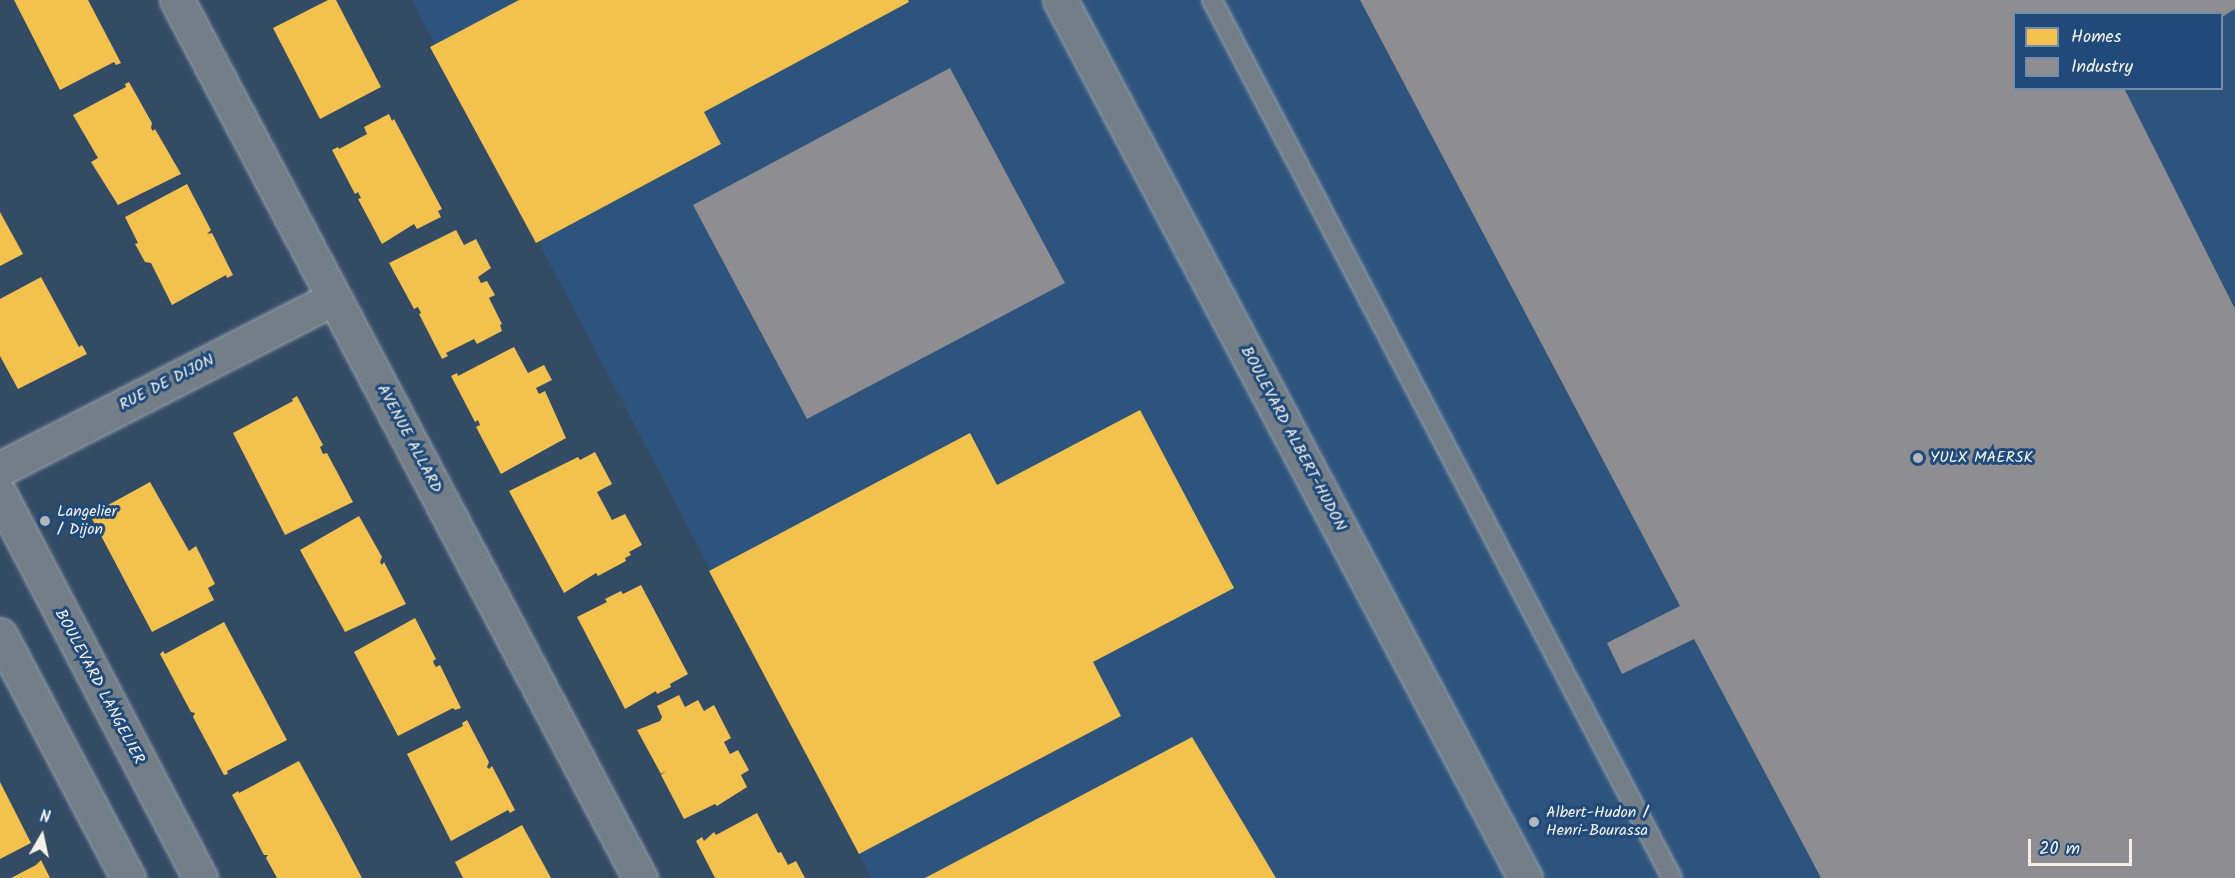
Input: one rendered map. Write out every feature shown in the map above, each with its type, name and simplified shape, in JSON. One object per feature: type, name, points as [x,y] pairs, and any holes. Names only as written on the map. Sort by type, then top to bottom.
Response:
[{"type":"street","name":"AVENUE ALLARD","points":[[177,0],[640,878]]},
{"type":"street","name":"BOULEVARD ALBERT-HUDON","points":[[1060,0],[1525,878]]},
{"type":"street","name":"RUE DE DIJON","points":[[0,469],[334,298]]},
{"type":"street","name":"BOULEVARD LANGELIER","points":[[0,495],[200,878]]},
{"type":"street","points":[[0,635],[128,878]]},
{"type":"lane","points":[[1212,0],[1672,878]]},
{"type":"shaded area","points":[[412,0],[2235,0],[2235,878],[872,878]]},
{"type":"building: Homes","points":[[14,0],[88,0],[121,63],[116,65],[114,62],[60,90]]},
{"type":"building: Homes","points":[[328,0],[336,0],[381,87],[320,119],[273,28]]},
{"type":"building: Homes","points":[[519,0],[908,0],[909,2],[704,112],[721,144],[536,243],[430,47]]},
{"type":"building: Homes","points":[[129,82],[152,123],[151,128],[153,131],[155,129],[181,174],[118,205],[91,162],[98,158],[73,115],[126,87],[125,84]]},
{"type":"building: Homes","points":[[389,114],[392,121],[394,119],[442,209],[438,211],[441,217],[417,229],[414,224],[382,244],[358,199],[361,198],[358,192],[355,194],[332,150],[338,147],[339,149],[367,134],[364,127]]},
{"type":"building: Homes","points":[[187,184],[211,230],[207,234],[212,233],[233,275],[227,278],[226,275],[172,305],[151,263],[145,262],[135,244],[138,243],[125,217]]},
{"type":"building: Homes","points":[[0,212],[23,254],[0,266]]},
{"type":"building: Homes","points":[[456,230],[464,245],[476,239],[491,268],[478,277],[481,283],[487,281],[495,295],[489,298],[502,324],[500,325],[502,331],[477,344],[474,339],[446,353],[448,356],[442,359],[419,314],[421,313],[418,307],[414,309],[389,263]]},
{"type":"building: Homes","points":[[41,277],[79,347],[82,345],[87,354],[18,389],[0,356],[0,299]]},
{"type":"building: Homes","points":[[514,347],[528,373],[544,365],[552,380],[536,388],[539,394],[545,391],[566,438],[501,474],[476,427],[480,425],[478,420],[475,422],[451,376],[457,373],[458,376]]},
{"type":"building: Homes","points":[[297,396],[323,445],[320,447],[323,454],[327,453],[353,502],[285,535],[233,433],[293,401],[292,399]]},
{"type":"building: Homes","points":[[1140,410],[1234,588],[1093,662],[1121,716],[859,854],[709,571],[970,433],[997,485]]},
{"type":"building: Homes","points":[[595,452],[612,484],[597,492],[612,520],[625,514],[642,545],[629,552],[631,555],[625,558],[626,561],[598,576],[596,573],[564,593],[509,491],[578,457],[580,460]]},
{"type":"building: Homes","points":[[150,482],[189,551],[196,546],[215,584],[208,588],[214,600],[152,632],[90,515]]},
{"type":"building: Homes","points":[[359,516],[382,557],[380,562],[382,565],[384,562],[406,604],[345,632],[300,550]]},
{"type":"building: Homes","points":[[641,585],[688,674],[670,684],[671,687],[657,694],[656,691],[625,709],[577,617],[607,602],[605,599],[621,591],[623,594]]},
{"type":"building: Homes","points":[[415,618],[436,659],[433,661],[434,664],[436,667],[440,665],[461,708],[455,710],[453,708],[398,736],[354,652]]},
{"type":"building: Homes","points":[[224,622],[287,740],[227,771],[228,774],[224,775],[193,717],[195,713],[191,712],[160,654],[163,651],[165,654]]},
{"type":"building: Homes","points":[[679,695],[685,707],[698,700],[704,711],[714,705],[731,738],[724,742],[730,754],[738,750],[749,770],[741,775],[747,787],[717,806],[715,804],[684,819],[661,775],[667,770],[661,774],[637,730],[660,721],[662,717],[657,706]]},
{"type":"building: Homes","points":[[467,720],[489,762],[487,767],[489,769],[492,766],[515,810],[510,813],[508,810],[451,841],[407,754],[463,726],[462,723]]},
{"type":"building: Homes","points":[[1192,737],[1276,878],[925,878]]},
{"type":"building: Homes","points":[[299,761],[362,878],[277,878],[266,858],[268,855],[264,855],[232,795]]},
{"type":"building: Homes","points":[[0,782],[31,843],[0,859]]},
{"type":"building: Homes","points":[[757,813],[778,853],[781,852],[788,865],[796,861],[805,878],[715,878],[696,841],[702,837],[704,841],[714,832],[716,835]]},
{"type":"building: Homes","points":[[522,825],[551,878],[463,878],[455,862]]},
{"type":"building: Homes","points":[[41,860],[50,878],[11,878],[36,865]]},
{"type":"building: Industry","name":"YULX MAERSK","points":[[1360,0],[2235,0],[2235,9],[2223,16],[2223,12],[2013,12],[2013,90],[2125,90],[2235,309],[2235,878],[1821,878],[1694,639],[1622,674],[1607,643],[1680,606]]},
{"type":"building: Industry","points":[[950,68],[1065,283],[807,419],[693,205]]},
{"type":"place","name":"YULX MAERSK","points":[[1918,458]]},
{"type":"place","name":"Langelier / Dijon","points":[[45,521]]},
{"type":"place","name":"Albert-Hudon / Henri-Bourassa","points":[[1534,822]]}]
